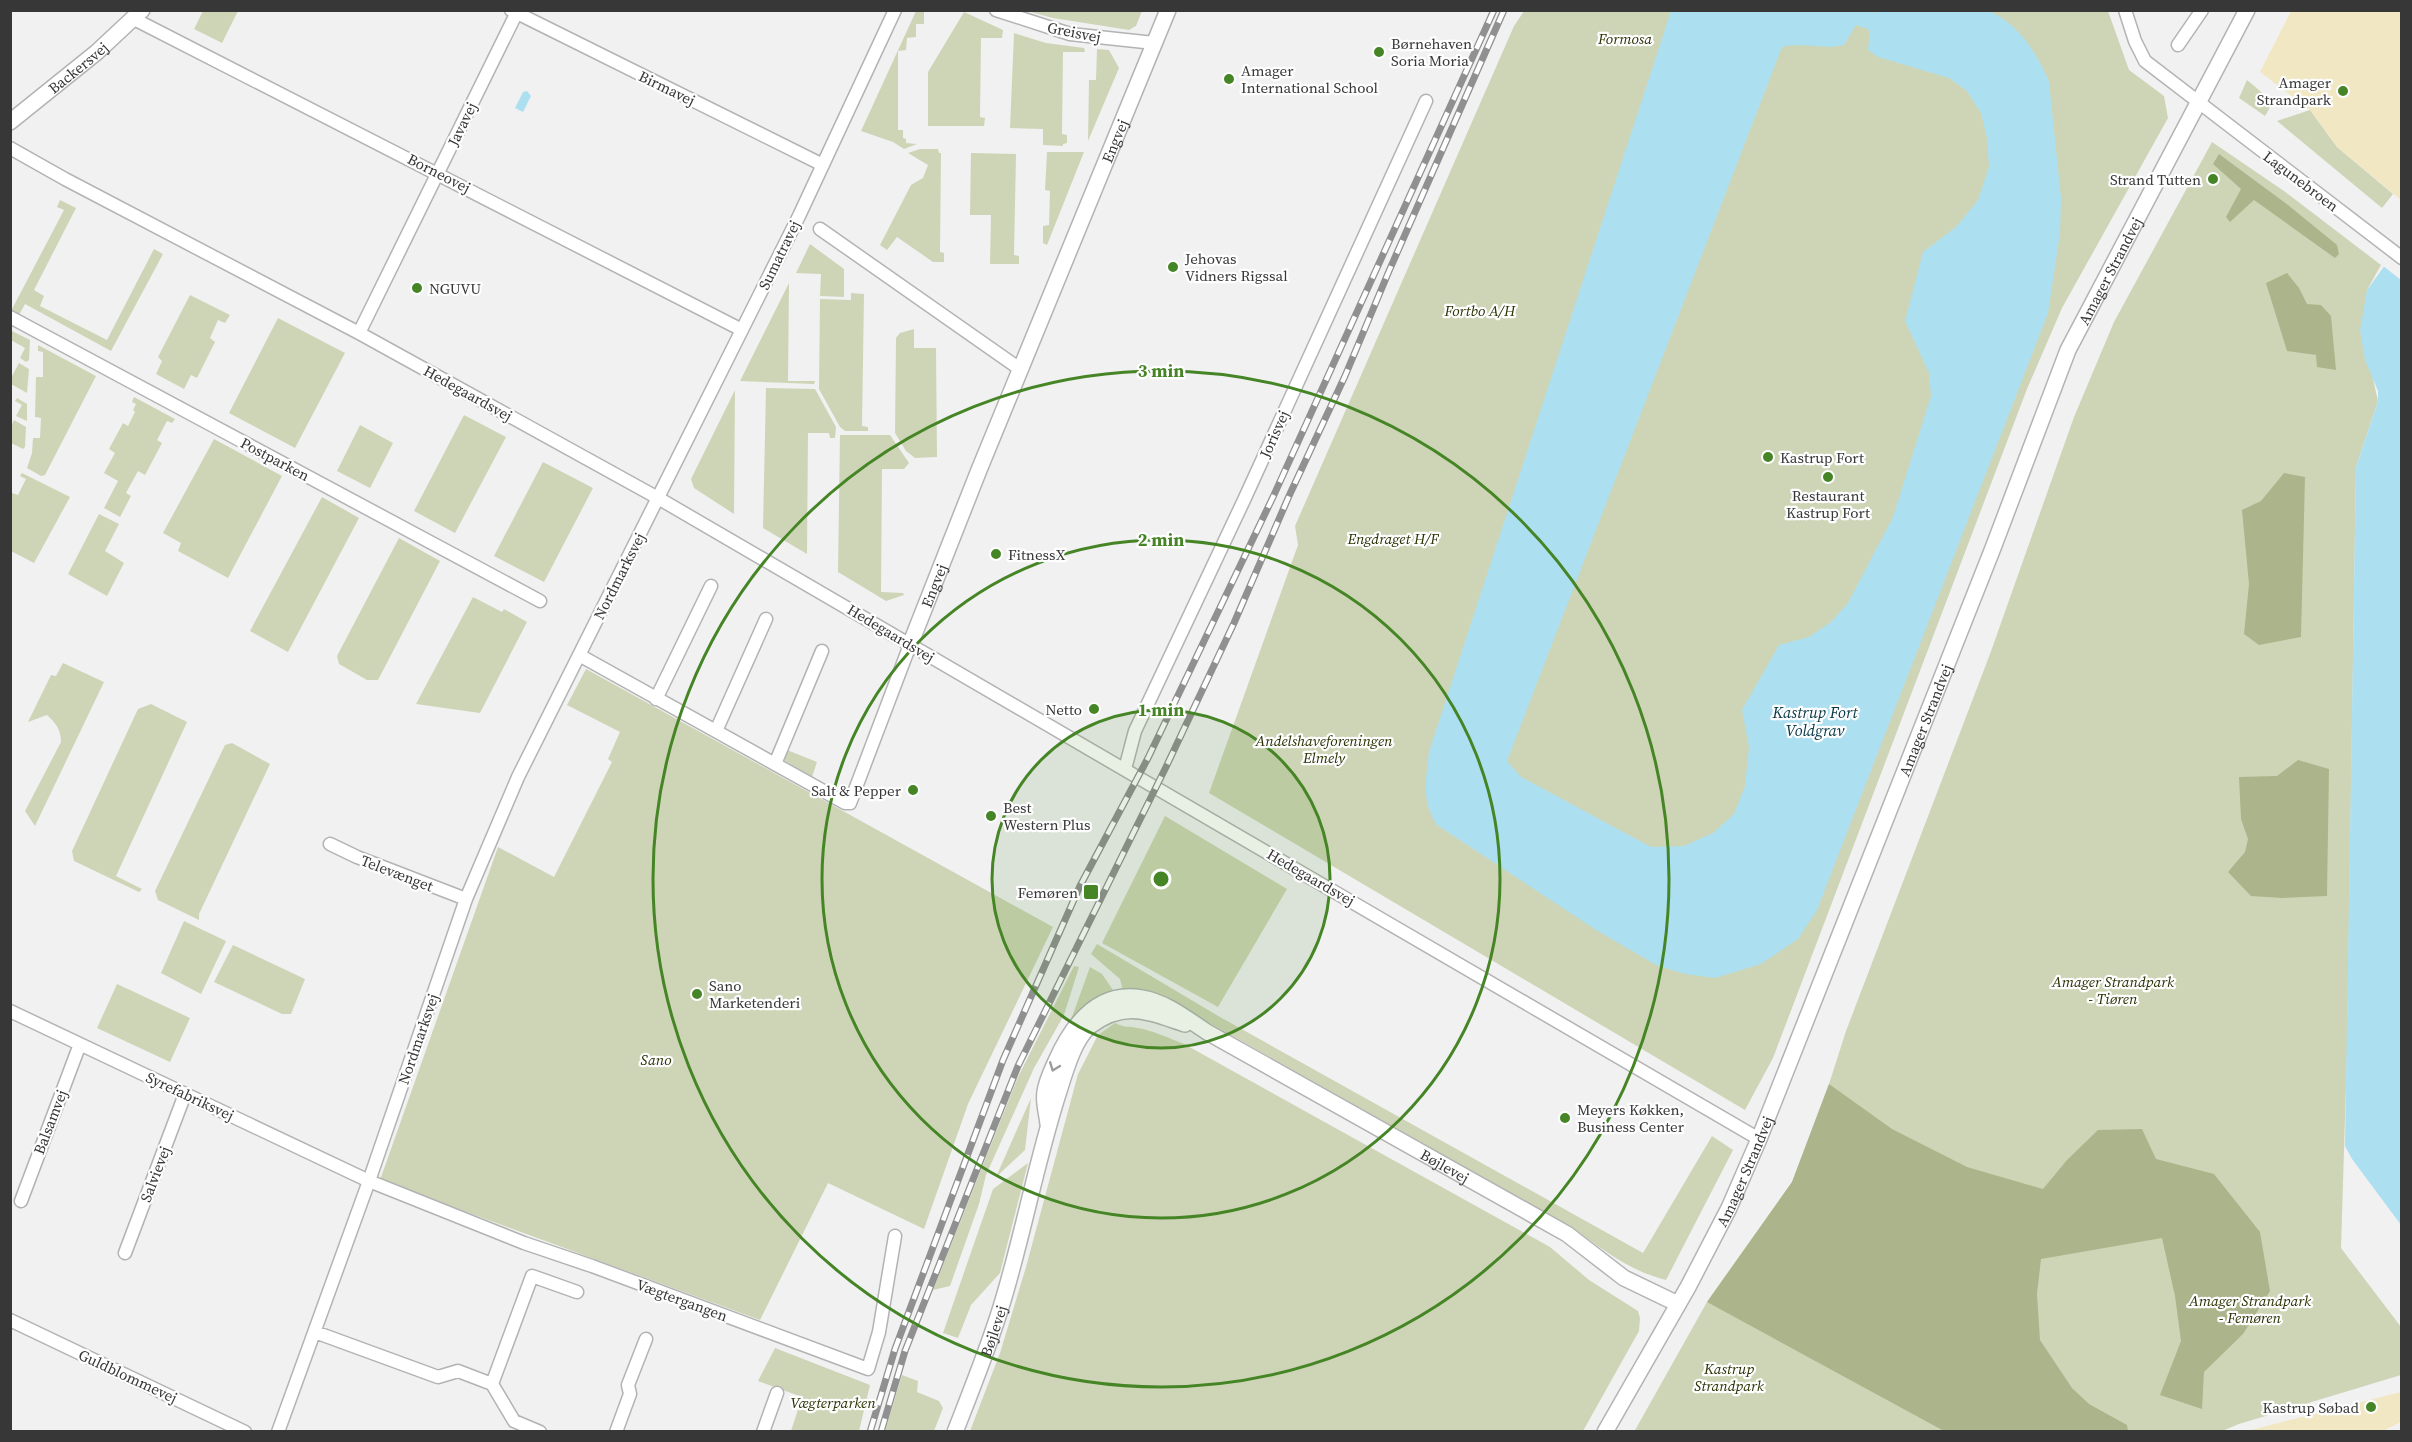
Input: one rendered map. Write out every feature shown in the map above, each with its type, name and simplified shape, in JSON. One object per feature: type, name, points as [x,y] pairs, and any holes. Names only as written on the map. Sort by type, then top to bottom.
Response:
[{"type":"street","name":"Sumatravej","points":[[658,498],[823,165],[895,10]]},
{"type":"street","name":"Greisvej","points":[[996,10],[1070,34],[1154,43]]},
{"type":"street","name":"Engvej","points":[[775,764],[845,803],[850,803],[1020,369],[1168,10]]},
{"type":"street","name":"Lagunebroen","points":[[2125,10],[2135,41],[2145,61],[2402,258]]},
{"type":"street","points":[[2178,45],[2202,10]]},
{"type":"street","name":"Amager Strandvej","points":[[1605,1431],[1678,1304],[1729,1208],[1759,1139],[1989,559],[2068,350],[2247,10]]},
{"type":"street","name":"Birmavej","points":[[515,11],[823,165]]},
{"type":"street","name":"Javavej","points":[[359,333],[515,11]]},
{"type":"street","name":"Borneovej","points":[[138,15],[742,330]]},
{"type":"street","name":"Backersvej","points":[[10,122],[138,15]]},
{"type":"street","name":"Jorisvej","points":[[1125,769],[1135,731],[1244,500],[1426,100]]},
{"type":"street","name":"Hedegaardsvej","points":[[10,148],[64,179],[359,333],[658,498],[1759,1139]]},
{"type":"street","points":[[820,229],[1020,369]]},
{"type":"street","name":"Postparken","points":[[10,317],[540,601]]},
{"type":"street","name":"Nordmarksvej","points":[[278,1431],[369,1181],[466,900],[515,784],[658,498]]},
{"type":"street","points":[[656,699],[711,586]]},
{"type":"street","points":[[716,731],[766,619]]},
{"type":"street","points":[[579,655],[775,764],[822,651]]},
{"type":"street","name":"Televænget","points":[[330,844],[466,900]]},
{"type":"street","name":"Bøjlevej","points":[[955,1431],[1001,1307],[1048,1124],[1045,1092],[1053,1066],[1064,1042],[1082,1018],[1099,1004],[1119,997],[1142,998],[1168,1007],[1207,1032],[1567,1234],[1624,1278],[1678,1304]]},
{"type":"street","name":"Syrefabriksvej","points":[[10,1011],[369,1181]]},
{"type":"street","name":"Balsamvej","points":[[21,1201],[80,1044]]},
{"type":"street","name":"Salvievej","points":[[125,1253],[185,1094]]},
{"type":"street","name":"Vægtergangen","points":[[369,1181],[524,1243],[868,1369],[879,1332],[895,1236]]},
{"type":"street","points":[[492,1384],[532,1276],[577,1292]]},
{"type":"street","name":"Guldblommevej","points":[[10,1320],[244,1431]]},
{"type":"street","points":[[315,1332],[438,1377],[458,1371],[492,1384],[514,1421],[540,1431]]},
{"type":"street","points":[[616,1431],[630,1394],[628,1385],[646,1339]]},
{"type":"street","points":[[763,1431],[777,1393]]},
{"type":"green space","points":[[203,11],[238,11],[222,43],[194,29]]},
{"type":"green space","points":[[916,11],[924,11],[924,24],[916,24],[916,37],[907,38],[906,50],[898,51],[898,130],[903,130],[906,143],[917,144],[904,149],[893,142],[861,131]]},
{"type":"green space","points":[[1027,11],[1142,11],[1136,26],[1129,30],[1053,18]]},
{"type":"green space","points":[[1524,11],[2108,11],[2129,70],[2164,96],[2168,118],[2062,308],[2027,389],[1773,1058],[1745,1110],[1209,793],[1298,545],[1295,526],[1514,26]]},
{"type":"green space","points":[[964,12],[1003,30],[1002,38],[981,38],[980,117],[985,118],[984,126],[928,126],[928,72]]},
{"type":"green space","points":[[1014,33],[1046,43],[1084,48],[1085,52],[1063,52],[1062,134],[1067,135],[1067,143],[1063,146],[1043,145],[1043,129],[1010,128]]},
{"type":"green space","points":[[1097,49],[1109,50],[1119,68],[1088,141],[1089,80],[1096,80]]},
{"type":"green space","points":[[2247,80],[2273,102],[2265,116],[2239,98]]},
{"type":"green space","points":[[2310,110],[2337,147],[2393,194],[2382,208],[2277,121]]},
{"type":"green space","name":"Amager Strandpark - Tiøren","points":[[2212,142],[2284,191],[2381,265],[2367,290],[2373,379],[2378,401],[2356,467],[2347,1053],[2341,1248],[2401,1327],[2401,1375],[2222,1431],[1634,1432],[1707,1302],[1792,1182],[1829,1084],[1846,1031],[1990,654],[2074,417],[2114,322]]},
{"type":"green space","points":[[920,149],[938,149],[941,153],[940,252],[944,253],[944,262],[933,262],[897,237],[887,250],[880,245],[911,185],[923,178],[928,165],[908,153]]},
{"type":"green space","points":[[1047,152],[1084,152],[1047,245],[1043,243],[1043,226],[1049,225],[1050,191],[1045,190]]},
{"type":"green space","points":[[971,153],[1016,154],[1014,255],[1019,256],[1019,264],[990,264],[991,215],[970,215]]},
{"type":"green space","points":[[2219,154],[2337,245],[2339,254],[2335,258],[2254,200],[2230,222],[2226,217],[2241,189],[2213,164]]},
{"type":"green space","points":[[60,200],[76,208],[34,290],[44,296],[40,306],[107,340],[154,249],[163,254],[111,351],[25,304],[19,315],[11,311],[64,210],[57,207]]},
{"type":"green space","points":[[810,244],[844,269],[844,297],[820,296],[821,274],[796,273]]},
{"type":"green space","points":[[2287,273],[2299,288],[2307,304],[2321,305],[2331,316],[2336,370],[2317,367],[2316,355],[2287,351],[2266,283]]},
{"type":"green space","points":[[789,283],[788,381],[815,381],[814,384],[740,381]]},
{"type":"green space","points":[[851,293],[864,294],[862,426],[868,427],[868,431],[845,431],[840,427],[819,389],[820,299],[851,300]]},
{"type":"green space","points":[[190,295],[230,315],[225,323],[218,320],[210,338],[215,342],[197,378],[191,375],[184,389],[156,374],[162,361],[158,357]]},
{"type":"green space","points":[[278,318],[345,353],[295,448],[229,413]]},
{"type":"green space","points":[[914,329],[914,348],[936,348],[937,457],[915,458],[906,451],[895,433],[896,338],[900,333]]},
{"type":"green space","points":[[10,330],[30,340],[29,360],[26,362],[20,358],[25,348],[11,340]]},
{"type":"green space","points":[[38,345],[96,376],[45,475],[41,476],[27,468],[32,453],[33,438],[40,438],[41,418],[35,417],[36,377],[43,377],[43,352],[38,351]]},
{"type":"green space","points":[[19,363],[29,369],[27,393],[11,384],[11,378]]},
{"type":"green space","points":[[766,388],[815,389],[836,427],[835,438],[830,438],[829,433],[808,433],[807,554],[763,528]]},
{"type":"green space","points":[[735,390],[734,514],[694,488],[691,479]]},
{"type":"green space","points":[[134,397],[175,419],[172,423],[167,421],[157,440],[162,443],[145,475],[138,471],[126,493],[131,496],[120,517],[104,508],[118,481],[104,473],[115,453],[109,449],[123,423],[128,426],[135,412],[133,410],[136,404],[132,402]]},
{"type":"green space","points":[[17,398],[27,404],[27,421],[16,416],[22,405],[15,401]]},
{"type":"green space","points":[[464,415],[506,437],[455,533],[414,511]]},
{"type":"green space","points":[[14,420],[26,427],[23,449],[11,443],[11,426]]},
{"type":"green space","points":[[360,425],[393,443],[370,488],[337,471]]},
{"type":"green space","points":[[840,435],[890,435],[909,463],[904,469],[882,469],[881,592],[903,593],[904,595],[886,601],[838,572]]},
{"type":"green space","points":[[214,439],[282,476],[228,578],[178,551],[181,543],[163,533]]},
{"type":"green space","points":[[543,462],[593,488],[544,582],[494,556]]},
{"type":"green space","points":[[22,473],[70,497],[34,563],[11,551],[11,495],[12,493],[18,495],[26,479],[20,476]]},
{"type":"green space","points":[[2284,473],[2305,477],[2301,637],[2259,645],[2244,634],[2249,584],[2242,510],[2261,501]]},
{"type":"green space","points":[[322,497],[359,518],[288,652],[250,631]]},
{"type":"green space","points":[[99,514],[119,524],[105,551],[124,563],[107,596],[68,574]]},
{"type":"green space","points":[[399,538],[440,561],[378,680],[367,680],[339,664],[337,656]]},
{"type":"green space","points":[[473,597],[502,612],[504,609],[527,622],[480,713],[416,704]]},
{"type":"green space","points":[[63,663],[104,682],[35,826],[25,811],[61,738],[57,727],[47,715],[28,722],[51,675],[56,676]]},
{"type":"green space","name":"Sano","points":[[586,669],[1053,927],[968,1104],[924,1229],[828,1183],[760,1320],[380,1180],[498,847],[554,877],[612,762],[608,759],[620,732],[567,705]]},
{"type":"green space","points":[[151,704],[187,722],[116,876],[142,889],[139,892],[74,861],[72,851],[138,709]]},
{"type":"green space","points":[[232,743],[270,764],[199,914],[199,920],[158,900],[155,891],[225,745]]},
{"type":"green space","points":[[787,750],[817,762],[812,777],[782,759]]},
{"type":"green space","points":[[2298,760],[2329,769],[2327,896],[2282,898],[2251,896],[2228,872],[2245,852],[2248,839],[2241,819],[2239,777],[2277,776]]},
{"type":"green space","points":[[1165,816],[1287,889],[1218,1007],[1102,943]]},
{"type":"green space","points":[[184,921],[226,941],[201,994],[161,973]]},
{"type":"green space","points":[[1097,944],[1220,1017],[1643,1253],[1712,1136],[1733,1150],[1666,1280],[1653,1276],[1606,1252],[1573,1228],[1192,1013],[1123,991],[1120,979],[1091,954]]},
{"type":"green space","points":[[233,945],[305,979],[291,1014],[282,1014],[214,982]]},
{"type":"green space","points":[[1074,966],[1079,967],[1064,1015],[1034,1068],[986,1175],[979,1204],[950,1286],[933,1290],[1018,1077]]},
{"type":"green space","points":[[1090,967],[1102,974],[1115,993],[1069,1025]]},
{"type":"green space","points":[[117,984],[190,1018],[170,1062],[97,1028]]},
{"type":"green space","points":[[1115,1023],[1150,1031],[1184,1044],[1550,1247],[1589,1280],[1638,1311],[1639,1331],[1583,1431],[970,1431],[1000,1353],[1026,1267],[1078,1074],[1098,1035]]},
{"type":"green space","name":"Amager Strandpark - Femøren","points":[[1829,1084],[1892,1129],[1967,1167],[2043,1189],[2067,1160],[2098,1130],[2142,1129],[2156,1159],[2214,1174],[2260,1232],[2270,1291],[2243,1334],[2204,1372],[2202,1409],[2160,1395],[2181,1341],[2175,1296],[2162,1238],[2041,1259],[2037,1294],[2040,1340],[2072,1388],[2089,1404],[2127,1425],[2128,1431],[1944,1431],[1707,1302],[1792,1182]]},
{"type":"green space","points":[[1031,1098],[1025,1150],[996,1177]]},
{"type":"green space","points":[[1028,1163],[1000,1273],[971,1305],[958,1338],[943,1333],[993,1189]]},
{"type":"green space","name":"Vægterparken","points":[[775,1348],[870,1385],[859,1431],[791,1431],[802,1397],[758,1381]]},
{"type":"green space","points":[[902,1375],[918,1381],[917,1392],[939,1401],[943,1408],[934,1431],[885,1431]]},
{"type":"sand","name":"Amager Strandpark","points":[[2291,11],[2401,11],[2401,200],[2337,147],[2310,110],[2260,72]]},
{"type":"sand","name":"Kastrup Søbad","points":[[2401,1392],[2401,1422],[2383,1431],[2243,1432]]},
{"type":"water","name":"Kastrup Fort Voldgrav","points":[[1874,10],[1984,10],[1995,14],[2024,38],[2039,60],[2049,82],[2061,198],[2060,233],[2048,313],[1817,910],[1798,939],[1761,964],[1715,978],[1685,974],[1656,965],[1596,930],[1437,825],[1429,808],[1426,790],[1429,752],[1671,11],[1866,11],[1873,13]],"holes":[[[1856,25],[1870,30],[1868,50],[1878,57],[1949,78],[1967,91],[1981,113],[1987,138],[1989,167],[1978,200],[1956,227],[1923,252],[1905,321],[1929,373],[1931,396],[1893,517],[1848,603],[1831,622],[1809,637],[1779,645],[1742,710],[1749,747],[1745,786],[1734,814],[1713,833],[1684,846],[1651,847],[1521,777],[1507,761],[1782,47],[1844,45]]]},
{"type":"water","points":[[527,91],[531,96],[523,112],[515,108],[523,92]]},
{"type":"water","points":[[2401,243],[2401,1225],[2352,1159],[2345,1146],[2356,467],[2378,401],[2378,391],[2365,360],[2360,330],[2367,290]]},
{"type":"pier","points":[[2402,240],[2401,280],[2382,265]]},
{"type":"railway","points":[[870,1432],[895,1349],[1003,1060],[1080,886],[1148,758],[1273,497],[1494,10]]},
{"type":"railway","points":[[881,1432],[905,1351],[1018,1066],[1166,767],[1234,623],[1289,496],[1345,376],[1504,10]]},
{"type":"place","name":"Børnehaven Soria Moria","points":[[1379,52]]},
{"type":"place","name":"Amager International School","points":[[1229,79]]},
{"type":"place","name":"Amager Strandpark","points":[[2343,91]]},
{"type":"place","name":"Strand Tutten","points":[[2213,179]]},
{"type":"place","name":"Jehovas Vidners Rigssal","points":[[1173,267]]},
{"type":"place","name":"NGUVU","points":[[417,288]]},
{"type":"place","name":"Kastrup Fort","points":[[1768,457]]},
{"type":"place","name":"Restaurant Kastrup Fort","points":[[1828,477]]},
{"type":"place","name":"FitnessX","points":[[996,554]]},
{"type":"place","name":"Netto","points":[[1094,709]]},
{"type":"place","name":"Salt & Pepper","points":[[913,790]]},
{"type":"place","name":"Best Western Plus","points":[[991,816]]},
{"type":"place","name":"Femøren","points":[[1091,892]]},
{"type":"place","name":"Sano Marketenderi","points":[[697,994]]},
{"type":"place","name":"Meyers Køkken, Business Center","points":[[1565,1118]]},
{"type":"place","name":"Kastrup Søbad","points":[[2371,1407]]},
{"type":"park label","name":"Formosa","points":[[1625,38]]},
{"type":"park label","name":"Fortbo A/H","points":[[1480,310]]},
{"type":"park label","name":"Engdraget H/F","points":[[1393,538]]},
{"type":"park label","name":"Andelshaveforeningen Elmely","points":[[1324,748]]},
{"type":"park label","name":"Kastrup Strandpark","points":[[1729,1376]]}]
